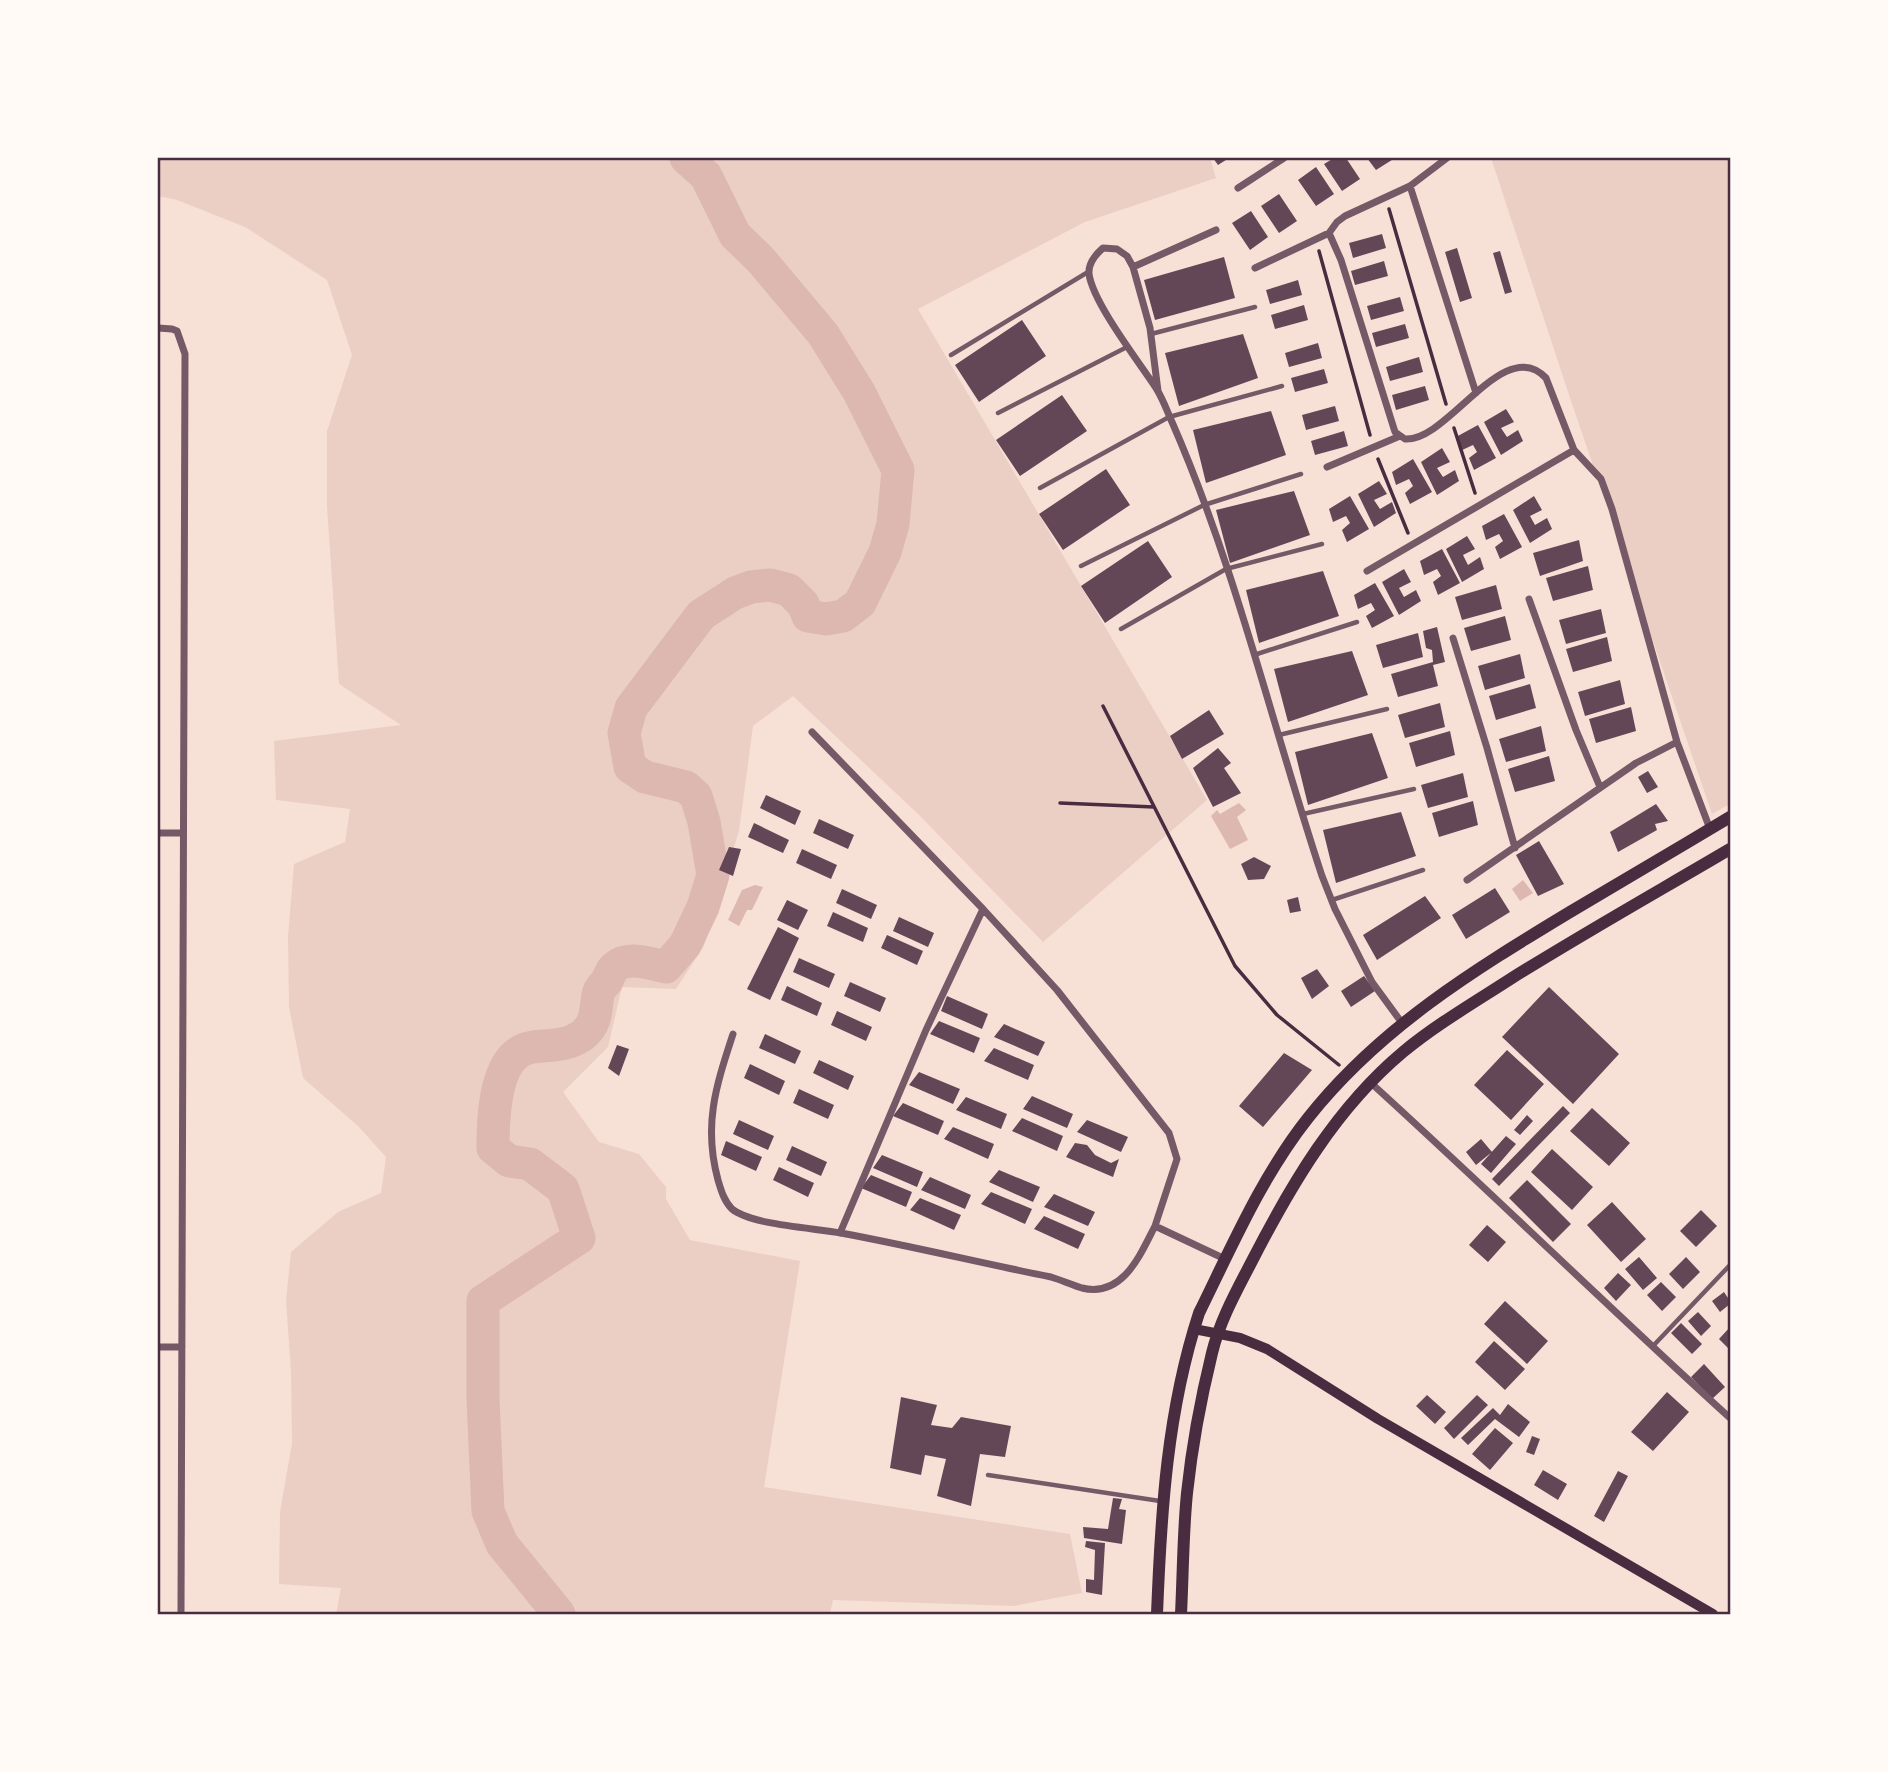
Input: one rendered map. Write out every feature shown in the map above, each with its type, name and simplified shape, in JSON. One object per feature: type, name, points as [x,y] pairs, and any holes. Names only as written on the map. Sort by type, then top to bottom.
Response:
[{"type":"main road","points":[[1157,1615],[1162,1501],[1180,1380],[1194,1329],[1199,1313],[1250,1209],[1279,1159],[1308,1118],[1349,1073],[1402,1023],[1474,971],[1731,817]]},
{"type":"main road","points":[[1181,1615],[1187,1494],[1202,1400],[1218,1333],[1235,1293],[1296,1180],[1328,1133],[1371,1083],[1402,1053],[1446,1020],[1552,953],[1731,849]]},
{"type":"main road","points":[[1194,1329],[1240,1338],[1267,1349],[1378,1419],[1713,1615]]},
{"type":"street","points":[[1238,188],[1284,158]]},
{"type":"street","points":[[1255,268],[1329,233],[1336,222],[1345,216],[1410,186],[1447,158]]},
{"type":"street","points":[[1410,186],[1476,393]]},
{"type":"street","points":[[1133,267],[1216,230]]},
{"type":"street","points":[[1329,233],[1341,260],[1395,432],[1400,436],[1411,440],[1424,436],[1476,393],[1511,369],[1520,366],[1540,371],[1551,389],[1574,450],[1601,479],[1612,509],[1677,742],[1710,829]]},
{"type":"street","points":[[1158,391],[1151,334],[1133,267],[1127,256],[1117,249],[1103,248],[1093,257],[1089,272],[1092,286],[1127,347],[1158,391],[1169,417],[1226,569],[1302,814],[1332,900],[1372,982],[1402,1023]]},
{"type":"street","points":[[158,328],[177,331],[185,354],[181,1615]]},
{"type":"street","points":[[1327,467],[1400,436]]},
{"type":"street","points":[[1367,571],[1574,450]]},
{"type":"street","points":[[1529,599],[1576,730],[1600,787]]},
{"type":"street","points":[[1453,638],[1488,748],[1515,848]]},
{"type":"street","points":[[733,1034],[716,1090],[710,1134],[723,1195],[731,1208],[739,1213],[772,1223],[840,1233],[1051,1276],[1085,1289],[1102,1289],[1118,1283],[1128,1274],[1155,1227],[1177,1159],[1169,1133],[1057,990],[983,909],[812,732]]},
{"type":"street","points":[[1467,880],[1636,763],[1677,742]]},
{"type":"street","points":[[158,833],[182,833]]},
{"type":"street","points":[[840,1233],[926,1030],[983,909]]},
{"type":"street","points":[[1371,1083],[1731,1418]]},
{"type":"street","points":[[1155,1227],[1225,1259]]},
{"type":"street","points":[[158,1347],[182,1347]]},
{"type":"lane","points":[[951,355],[1089,272]]},
{"type":"lane","points":[[1151,334],[1255,307]]},
{"type":"lane","points":[[998,413],[1127,347]]},
{"type":"lane","points":[[1041,488],[1169,417],[1282,386]]},
{"type":"lane","points":[[1081,566],[1204,505],[1301,474]]},
{"type":"lane","points":[[1121,629],[1226,569],[1322,544]]},
{"type":"lane","points":[[1253,655],[1357,622]]},
{"type":"lane","points":[[1278,735],[1387,709]]},
{"type":"lane","points":[[1302,814],[1414,789]]},
{"type":"lane","points":[[1332,900],[1423,870]]},
{"type":"lane","points":[[1652,1347],[1731,1265]]},
{"type":"lane","points":[[988,1475],[1162,1501]]},
{"type":"path","points":[[1386,197],[1449,415],[1479,505]]},
{"type":"path","points":[[1319,251],[1374,447],[1408,535]]},
{"type":"path","points":[[1103,706],[1236,966],[1277,1014],[1349,1073]]},
{"type":"path","points":[[1060,803],[1154,807]]},
{"type":"shaded area","points":[[158,158],[1210,158],[1216,178],[1085,222],[918,309],[1207,800],[1043,942],[918,814],[793,696],[753,726],[739,831],[704,946],[676,989],[622,987],[608,1047],[563,1092],[599,1142],[639,1154],[666,1187],[666,1199],[690,1240],[800,1261],[764,1487],[1070,1534],[1082,1593],[1014,1606],[833,1600],[830,1614],[336,1614],[341,1588],[279,1584],[280,1512],[292,1443],[286,1300],[291,1252],[338,1212],[381,1193],[386,1157],[358,1126],[303,1078],[289,1007],[288,937],[294,864],[345,842],[350,809],[276,800],[274,741],[401,725],[339,684],[327,506],[327,431],[352,355],[327,280],[245,227],[177,200],[158,196]]},
{"type":"shaded area","points":[[1491,158],[1730,158],[1730,804],[1712,814],[1570,398]]},
{"type":"shaded area","points":[[1239,803],[1246,810],[1237,817],[1248,840],[1230,849],[1211,816],[1217,810],[1220,814]]},
{"type":"shaded area","points":[[1523,880],[1533,893],[1520,901],[1512,889]]},
{"type":"shaded area","points":[[755,885],[763,887],[752,910],[747,910],[739,926],[728,920],[742,890]]},
{"type":"building","points":[[1213,158],[1229,158],[1218,165]]},
{"type":"building","points":[[1334,158],[1346,158],[1360,179],[1342,191],[1324,164]]},
{"type":"building","points":[[1367,158],[1395,158],[1376,170]]},
{"type":"building","points":[[1316,167],[1334,194],[1316,206],[1298,180]]},
{"type":"building","points":[[1279,194],[1297,221],[1279,233],[1261,206]]},
{"type":"building","points":[[1251,211],[1268,237],[1250,250],[1232,223]]},
{"type":"building","points":[[1382,234],[1386,248],[1353,258],[1349,243]]},
{"type":"building","points":[[1457,248],[1472,298],[1460,302],[1445,252]]},
{"type":"building","points":[[1500,251],[1512,292],[1505,294],[1493,253]]},
{"type":"building","points":[[1224,257],[1235,298],[1155,320],[1144,280]]},
{"type":"building","points":[[1384,261],[1388,276],[1355,285],[1351,271]]},
{"type":"building","points":[[1298,280],[1302,295],[1270,304],[1266,290]]},
{"type":"building","points":[[1400,297],[1404,311],[1371,320],[1367,306]]},
{"type":"building","points":[[1304,305],[1308,320],[1275,329],[1271,315]]},
{"type":"building","points":[[1022,320],[1046,356],[979,402],[955,365]]},
{"type":"building","points":[[1405,324],[1409,338],[1376,347],[1372,333]]},
{"type":"building","points":[[1243,334],[1258,378],[1179,406],[1165,353]]},
{"type":"building","points":[[1318,343],[1322,358],[1289,367],[1285,353]]},
{"type":"building","points":[[1419,357],[1423,372],[1390,381],[1386,367]]},
{"type":"building","points":[[1324,369],[1328,383],[1295,392],[1291,378]]},
{"type":"building","points":[[1425,386],[1429,400],[1396,410],[1392,395]]},
{"type":"building","points":[[1062,395],[1087,431],[1020,476],[996,440]]},
{"type":"building","points":[[1335,406],[1339,421],[1306,430],[1302,415]]},
{"type":"building","points":[[1506,409],[1514,422],[1501,428],[1507,437],[1518,430],[1523,441],[1501,455],[1484,422]]},
{"type":"building","points":[[1271,411],[1286,455],[1206,483],[1193,430]]},
{"type":"building","points":[[1478,425],[1496,458],[1474,470],[1469,458],[1477,452],[1473,445],[1460,451],[1456,437]]},
{"type":"building","points":[[1344,431],[1348,446],[1315,455],[1311,441]]},
{"type":"building","points":[[1442,448],[1450,462],[1437,468],[1443,477],[1455,470],[1459,481],[1437,495],[1421,462]]},
{"type":"building","points":[[1413,459],[1432,492],[1410,504],[1405,493],[1413,486],[1409,479],[1396,485],[1392,472]]},
{"type":"building","points":[[1106,469],[1130,505],[1063,550],[1039,514]]},
{"type":"building","points":[[1379,481],[1387,494],[1374,500],[1380,509],[1392,502],[1396,513],[1374,527],[1358,494]]},
{"type":"building","points":[[1294,491],[1310,535],[1230,563],[1216,510]]},
{"type":"building","points":[[1350,496],[1369,529],[1347,542],[1342,530],[1350,523],[1346,516],[1333,522],[1329,509]]},
{"type":"building","points":[[1534,496],[1542,510],[1530,516],[1535,525],[1547,518],[1552,529],[1530,543],[1513,510]]},
{"type":"building","points":[[1504,514],[1522,547],[1500,559],[1495,547],[1503,541],[1499,534],[1486,540],[1482,526]]},
{"type":"building","points":[[1467,536],[1475,549],[1463,555],[1468,565],[1480,557],[1484,569],[1462,582],[1446,549]]},
{"type":"building","points":[[1579,540],[1583,561],[1540,576],[1533,553]]},
{"type":"building","points":[[1148,541],[1172,577],[1105,623],[1081,586]]},
{"type":"building","points":[[1442,549],[1460,583],[1438,595],[1433,582],[1441,576],[1437,569],[1424,575],[1420,561]]},
{"type":"building","points":[[1588,566],[1593,590],[1553,601],[1546,578]]},
{"type":"building","points":[[1404,569],[1411,582],[1399,588],[1404,597],[1416,590],[1421,601],[1399,615],[1382,582]]},
{"type":"building","points":[[1323,571],[1339,616],[1259,643],[1246,590]]},
{"type":"building","points":[[1375,583],[1394,616],[1372,628],[1366,616],[1375,610],[1371,603],[1358,609],[1354,595]]},
{"type":"building","points":[[1496,585],[1502,609],[1462,620],[1455,597]]},
{"type":"building","points":[[1601,609],[1606,633],[1566,644],[1559,620]]},
{"type":"building","points":[[1505,616],[1511,640],[1471,651],[1464,628]]},
{"type":"building","points":[[1437,627],[1445,662],[1433,665],[1438,686],[1398,697],[1391,674],[1433,662],[1432,650],[1426,648],[1423,631]]},
{"type":"building","points":[[1418,633],[1423,657],[1383,668],[1376,645]]},
{"type":"building","points":[[1607,637],[1612,661],[1573,672],[1566,649]]},
{"type":"building","points":[[1352,651],[1368,695],[1288,722],[1274,669]]},
{"type":"building","points":[[1520,654],[1525,678],[1485,690],[1478,666]]},
{"type":"building","points":[[1620,680],[1625,704],[1585,716],[1578,692]]},
{"type":"building","points":[[1530,684],[1536,708],[1496,720],[1489,696]]},
{"type":"building","points":[[1440,703],[1445,727],[1405,738],[1398,715]]},
{"type":"building","points":[[1631,707],[1636,731],[1596,743],[1589,719]]},
{"type":"building","points":[[1209,710],[1224,734],[1182,759],[1170,736]]},
{"type":"building","points":[[1541,726],[1546,751],[1506,762],[1499,739]]},
{"type":"building","points":[[1450,731],[1455,755],[1416,767],[1409,743]]},
{"type":"building","points":[[1372,733],[1388,778],[1308,805],[1295,752]]},
{"type":"building","points":[[1218,748],[1231,763],[1224,768],[1241,793],[1213,807],[1193,768]]},
{"type":"building","points":[[1549,756],[1555,781],[1515,792],[1508,769]]},
{"type":"building","points":[[1648,771],[1658,787],[1647,793],[1638,777]]},
{"type":"building","points":[[1463,773],[1468,797],[1428,808],[1421,785]]},
{"type":"building","points":[[766,795],[801,811],[795,825],[760,808]]},
{"type":"building","points":[[1473,801],[1478,825],[1439,837],[1432,813]]},
{"type":"building","points":[[1656,804],[1668,821],[1655,824],[1657,830],[1618,852],[1610,832]]},
{"type":"building","points":[[1401,812],[1416,856],[1336,883],[1323,830]]},
{"type":"building","points":[[819,819],[854,835],[848,849],[813,833]]},
{"type":"building","points":[[754,823],[789,840],[783,853],[748,837]]},
{"type":"building","points":[[1539,841],[1564,884],[1538,896],[1516,855]]},
{"type":"building","points":[[729,847],[741,849],[733,876],[719,870]]},
{"type":"building","points":[[802,849],[837,865],[831,879],[796,863]]},
{"type":"building","points":[[1254,857],[1271,866],[1264,879],[1248,880],[1241,864]]},
{"type":"building","points":[[1495,888],[1510,912],[1466,939],[1452,915]]},
{"type":"building","points":[[842,889],[877,905],[871,919],[836,903]]},
{"type":"building","points":[[1425,896],[1441,918],[1377,960],[1363,935]]},
{"type":"building","points":[[1298,897],[1301,911],[1290,913],[1287,900]]},
{"type":"building","points":[[787,900],[808,910],[798,930],[777,920]]},
{"type":"building","points":[[833,912],[868,928],[863,942],[827,926]]},
{"type":"building","points":[[899,917],[934,933],[928,947],[893,931]]},
{"type":"building","points":[[778,927],[799,938],[770,1000],[747,989]]},
{"type":"building","points":[[887,935],[923,951],[917,965],[881,948]]},
{"type":"building","points":[[799,958],[835,974],[829,988],[793,972]]},
{"type":"building","points":[[1317,969],[1329,986],[1312,999],[1301,978]]},
{"type":"building","points":[[1364,976],[1375,991],[1351,1007],[1341,991]]},
{"type":"building","points":[[850,982],[886,998],[880,1012],[844,996]]},
{"type":"building","points":[[787,986],[822,1003],[817,1016],[781,1000]]},
{"type":"building","points":[[1549,987],[1619,1054],[1573,1104],[1502,1037]]},
{"type":"building","points":[[947,996],[988,1014],[982,1029],[941,1011]]},
{"type":"building","points":[[837,1011],[872,1027],[866,1041],[831,1025]]},
{"type":"building","points":[[939,1021],[980,1038],[974,1053],[930,1034]]},
{"type":"building","points":[[1004,1024],[1045,1042],[1038,1056],[994,1037]]},
{"type":"building","points":[[765,1034],[801,1051],[795,1064],[759,1048]]},
{"type":"building","points":[[617,1045],[629,1049],[619,1076],[608,1068]]},
{"type":"building","points":[[994,1048],[1034,1065],[1028,1080],[984,1061]]},
{"type":"building","points":[[1507,1050],[1544,1084],[1511,1120],[1474,1085]]},
{"type":"building","points":[[1284,1053],[1312,1070],[1263,1127],[1239,1106]]},
{"type":"building","points":[[819,1060],[854,1076],[848,1090],[813,1073]]},
{"type":"building","points":[[750,1064],[785,1081],[779,1095],[744,1078]]},
{"type":"building","points":[[919,1072],[960,1089],[953,1104],[909,1085]]},
{"type":"building","points":[[799,1089],[834,1105],[828,1119],[793,1103]]},
{"type":"building","points":[[1032,1096],[1073,1114],[1067,1128],[1023,1109]]},
{"type":"building","points":[[966,1097],[1007,1114],[1001,1129],[956,1110]]},
{"type":"building","points":[[903,1103],[944,1121],[938,1135],[893,1116]]},
{"type":"building","points":[[1563,1106],[1570,1113],[1499,1186],[1492,1179]]},
{"type":"building","points":[[1592,1108],[1630,1143],[1609,1166],[1570,1131]]},
{"type":"building","points":[[1527,1115],[1533,1121],[1520,1135],[1514,1130]]},
{"type":"building","points":[[1022,1118],[1063,1136],[1057,1151],[1012,1131]]},
{"type":"building","points":[[739,1120],[774,1136],[768,1150],[733,1134]]},
{"type":"building","points":[[1087,1120],[1128,1137],[1121,1152],[1077,1132]]},
{"type":"building","points":[[953,1127],[994,1144],[988,1159],[944,1139]]},
{"type":"building","points":[[1506,1136],[1516,1144],[1491,1173],[1481,1164]]},
{"type":"building","points":[[1481,1139],[1492,1152],[1476,1165],[1466,1152]]},
{"type":"building","points":[[726,1141],[762,1157],[756,1171],[721,1155]]},
{"type":"building","points":[[1075,1143],[1087,1145],[1095,1155],[1111,1163],[1119,1159],[1113,1177],[1066,1157]]},
{"type":"building","points":[[792,1146],[827,1162],[821,1176],[786,1160]]},
{"type":"building","points":[[1552,1149],[1593,1187],[1572,1210],[1531,1172]]},
{"type":"building","points":[[882,1155],[923,1172],[917,1187],[873,1168]]},
{"type":"building","points":[[779,1167],[814,1183],[808,1197],[773,1180]]},
{"type":"building","points":[[999,1170],[1040,1187],[1033,1202],[989,1182]]},
{"type":"building","points":[[871,1175],[912,1192],[906,1207],[861,1188]]},
{"type":"building","points":[[930,1177],[971,1195],[965,1209],[921,1190]]},
{"type":"building","points":[[1527,1180],[1571,1224],[1553,1242],[1509,1198]]},
{"type":"building","points":[[991,1192],[1032,1209],[1025,1224],[981,1204]]},
{"type":"building","points":[[1054,1194],[1095,1212],[1088,1226],[1044,1207]]},
{"type":"building","points":[[920,1198],[961,1215],[954,1230],[910,1210]]},
{"type":"building","points":[[1612,1202],[1646,1239],[1621,1262],[1587,1225]]},
{"type":"building","points":[[1701,1210],[1717,1226],[1696,1247],[1680,1231]]},
{"type":"building","points":[[1044,1216],[1085,1234],[1078,1249],[1034,1229]]},
{"type":"building","points":[[1487,1225],[1506,1242],[1488,1262],[1469,1245]]},
{"type":"building","points":[[1639,1257],[1657,1278],[1643,1290],[1625,1269]]},
{"type":"building","points":[[1686,1257],[1700,1272],[1683,1289],[1669,1274]]},
{"type":"building","points":[[1618,1273],[1631,1285],[1616,1301],[1604,1288]]},
{"type":"building","points":[[1661,1282],[1676,1297],[1662,1311],[1647,1295]]},
{"type":"building","points":[[1724,1292],[1730,1304],[1720,1312],[1712,1301]]},
{"type":"building","points":[[1505,1301],[1548,1341],[1527,1364],[1484,1324]]},
{"type":"building","points":[[1698,1312],[1711,1326],[1701,1336],[1688,1321]]},
{"type":"building","points":[[1681,1323],[1702,1344],[1692,1354],[1671,1333]]},
{"type":"building","points":[[1730,1327],[1730,1350],[1719,1339]]},
{"type":"building","points":[[1494,1341],[1525,1369],[1505,1390],[1475,1362]]},
{"type":"building","points":[[1704,1364],[1725,1387],[1712,1399],[1691,1377]]},
{"type":"building","points":[[1667,1392],[1689,1412],[1653,1451],[1631,1432]]},
{"type":"building","points":[[1427,1395],[1446,1412],[1435,1424],[1416,1406]]},
{"type":"building","points":[[1477,1395],[1488,1405],[1454,1439],[1444,1428]]},
{"type":"building","points":[[901,1397],[937,1405],[931,1425],[952,1428],[961,1417],[1011,1426],[1005,1457],[980,1454],[971,1506],[937,1496],[946,1459],[925,1455],[921,1475],[890,1468]]},
{"type":"building","points":[[1508,1404],[1530,1422],[1519,1437],[1495,1419],[1468,1445],[1461,1438],[1493,1408],[1500,1415]]},
{"type":"building","points":[[1495,1428],[1513,1443],[1490,1470],[1472,1454]]},
{"type":"building","points":[[1532,1436],[1540,1439],[1534,1455],[1526,1452]]},
{"type":"building","points":[[1543,1470],[1567,1484],[1558,1500],[1534,1485]]},
{"type":"building","points":[[1618,1471],[1628,1476],[1604,1522],[1594,1516]]},
{"type":"building","points":[[1113,1498],[1122,1499],[1119,1509],[1126,1510],[1122,1544],[1084,1538],[1083,1527],[1108,1529]]},
{"type":"building","points":[[1086,1541],[1105,1543],[1102,1595],[1086,1592],[1086,1579],[1094,1580],[1095,1550],[1085,1547]]},
{"type":"waterway","points":[[559,1614],[502,1544],[488,1511],[483,1399],[483,1301],[579,1238],[563,1189],[530,1164],[509,1161],[493,1148],[498,1088],[510,1061],[520,1052],[533,1047],[566,1043],[584,1034],[594,1020],[599,991],[620,963],[633,961],[666,967],[685,945],[703,907],[713,875],[704,822],[696,796],[686,787],[645,777],[630,767],[624,733],[631,708],[701,615],[735,593],[751,587],[770,585],[789,590],[803,604],[808,616],[826,619],[843,616],[860,603],[885,552],[893,524],[898,470],[859,392],[823,334],[760,259],[735,235],[706,176],[686,158]]},
{"type":"waterway","points":[[706,176],[710,158]]}]
